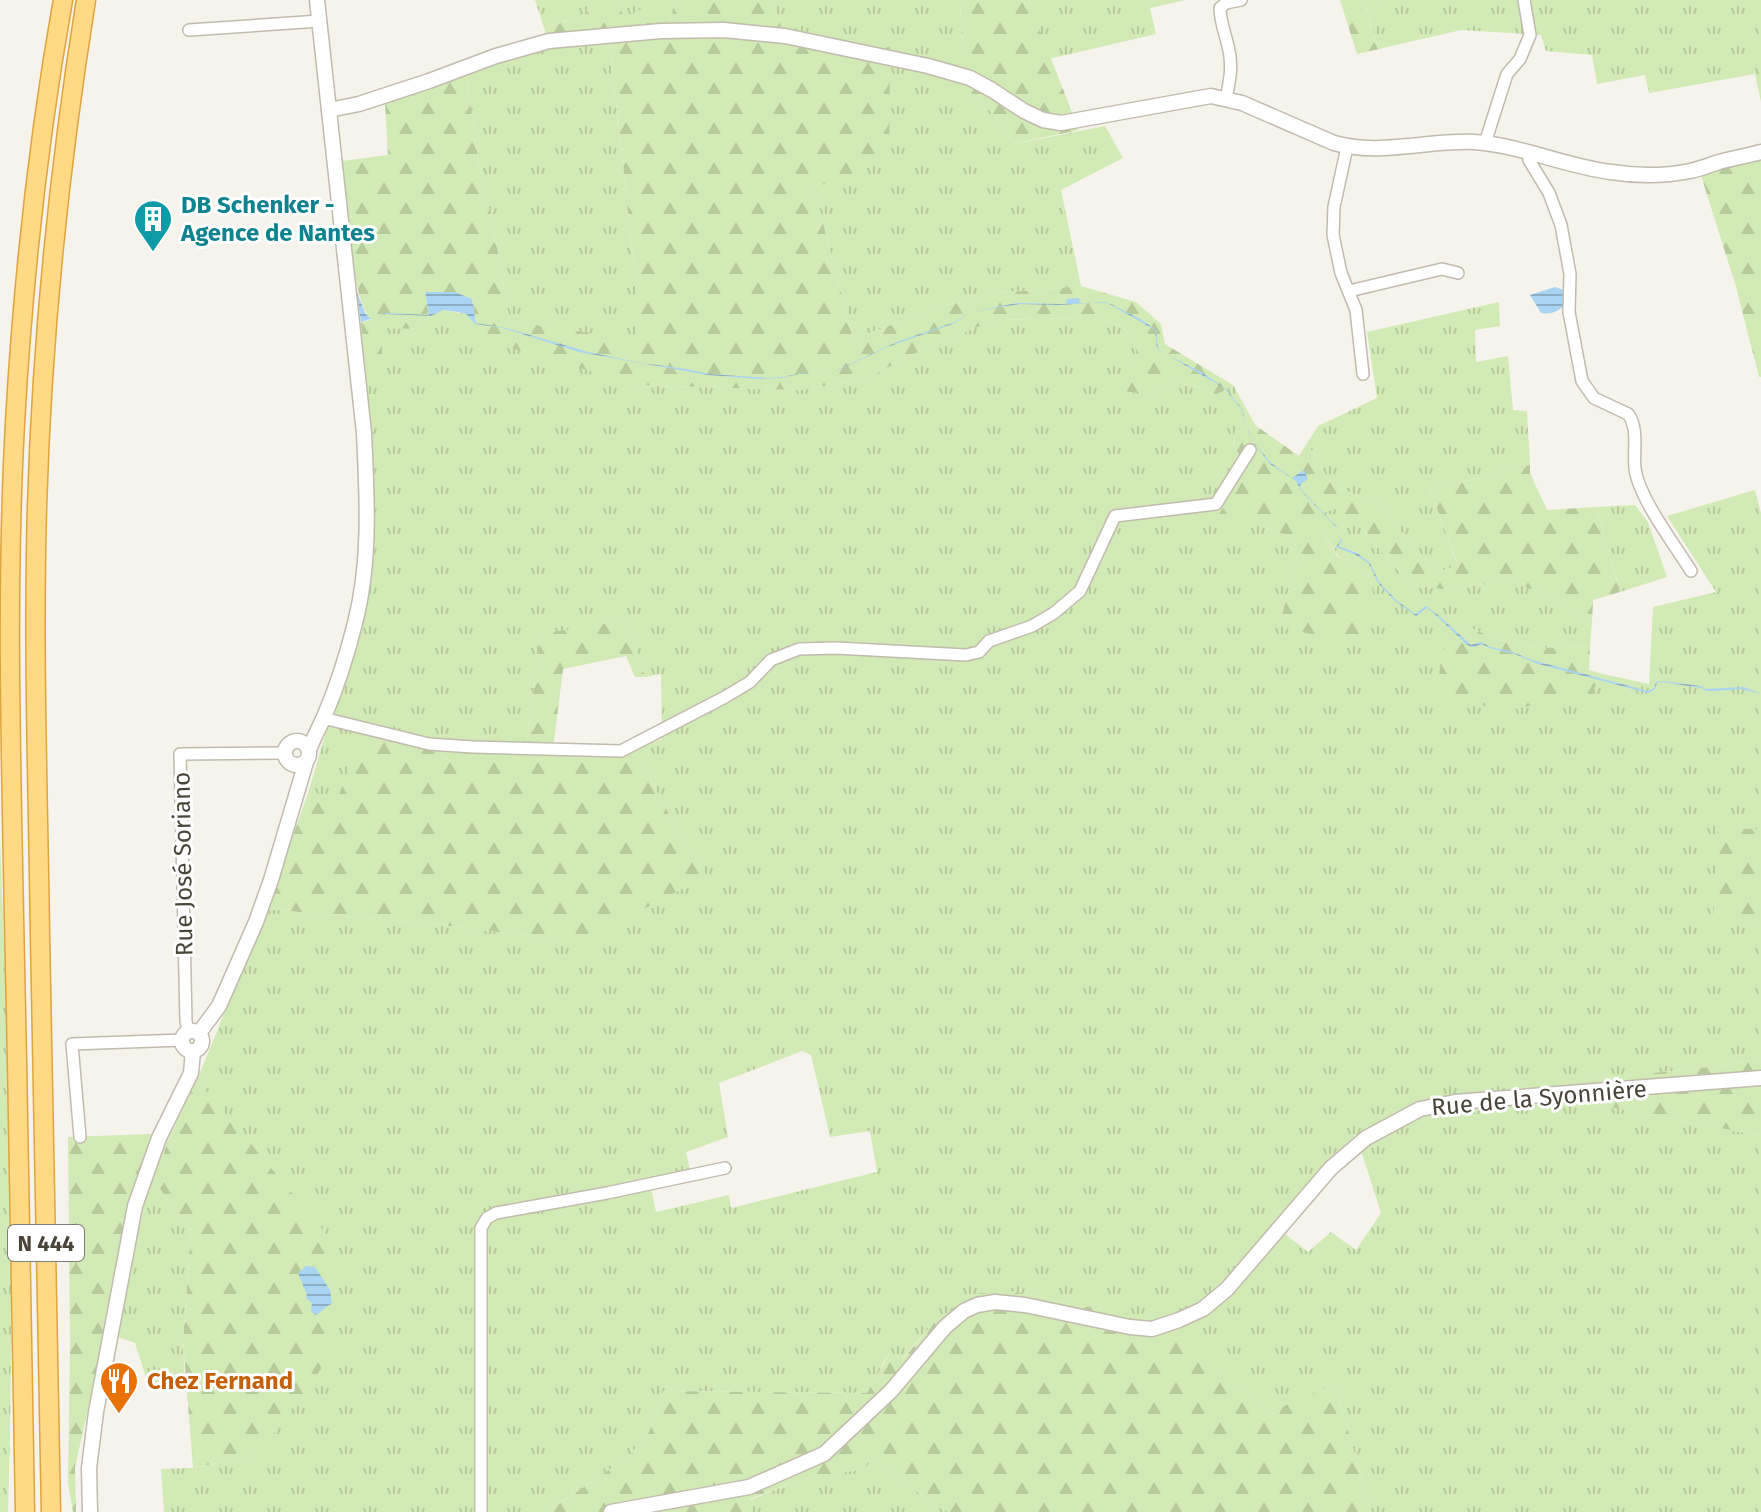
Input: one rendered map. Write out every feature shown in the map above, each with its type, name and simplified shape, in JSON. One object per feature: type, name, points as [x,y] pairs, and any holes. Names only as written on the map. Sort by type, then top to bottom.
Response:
[{"type":"highway","name":"N 444","points":[[25,1512],[10,696],[12,516],[26,268],[63,0]]},
{"type":"highway","name":"N 444","points":[[51,1512],[36,668],[37,506],[54,236],[86,0]]},
{"type":"highway","points":[[48,1379],[55,1385],[59,1512]]},
{"type":"highway","points":[[15,1512],[16,1482],[24,1479]]},
{"type":"street","points":[[90,1512],[89,1468],[96,1412],[135,1206],[159,1138],[191,1073],[193,1051],[187,1049],[190,1035],[219,1006],[256,922],[294,806],[298,754],[323,718],[338,678],[355,622],[363,579],[367,492],[364,433],[317,0]]},
{"type":"street","points":[[1226,98],[1231,72],[1220,8],[1226,3],[1241,0]]},
{"type":"street","points":[[1485,143],[1507,74],[1520,59],[1530,35],[1524,0]]},
{"type":"street","points":[[189,30],[320,21]]},
{"type":"street","points":[[329,110],[359,104],[496,56],[549,41],[601,35],[724,30],[785,36],[928,66],[970,78],[1024,111],[1043,120],[1061,123],[1200,97],[1226,98],[1347,147],[1485,143],[1611,172],[1649,175],[1688,172],[1761,152]]},
{"type":"street","points":[[1347,147],[1334,207],[1333,235],[1341,273],[1356,310],[1363,374]]},
{"type":"street","points":[[1529,153],[1529,160],[1549,193],[1561,225],[1570,274],[1569,312],[1582,381],[1594,398],[1631,418],[1640,489],[1691,571]]},
{"type":"street","points":[[1349,291],[1442,269],[1458,273]]},
{"type":"street","points":[[323,718],[429,744],[621,751],[725,697],[750,682],[771,660],[799,649],[966,655],[979,652],[989,641],[1032,626],[1054,613],[1080,591],[1115,516],[1216,504],[1250,450]]},
{"type":"street","name":"Rue José Soriano","points":[[190,1035],[186,1021],[180,754],[298,754]]},
{"type":"street","points":[[80,1137],[72,1044],[190,1035]]},
{"type":"street","name":"Rue de la Syonnière","points":[[611,1512],[749,1487],[824,1454],[891,1391],[945,1327],[964,1311],[977,1305],[995,1302],[1025,1305],[1152,1329],[1203,1309],[1227,1289],[1331,1168],[1366,1138],[1420,1109],[1455,1102],[1761,1078]]},
{"type":"street","points":[[481,1512],[481,1228],[487,1218],[496,1213],[725,1168]]},
{"type":"green space","points":[[535,0],[590,0],[585,15],[544,28]]},
{"type":"green space","points":[[590,0],[617,0],[624,17],[648,6],[655,25],[671,25],[674,0],[774,0],[781,27],[890,47],[889,159],[814,188],[853,339],[944,306],[998,293],[1081,286],[1136,302],[1161,324],[1165,344],[1233,385],[1216,395],[1193,385],[1174,383],[1152,395],[1123,391],[1137,358],[1134,340],[1123,327],[1111,321],[1083,318],[995,320],[928,347],[863,380],[798,390],[638,385],[515,349],[481,334],[473,327],[476,323],[472,299],[454,292],[425,293],[429,316],[414,329],[382,328],[382,365],[364,367],[361,322],[371,320],[358,290],[354,269],[342,161],[388,155],[385,103],[466,74],[478,158],[509,321],[637,340],[637,293],[610,45],[551,47],[544,28],[585,15]]},
{"type":"green space","points":[[617,0],[674,0],[671,26],[624,17]]},
{"type":"green space","points":[[774,0],[960,0],[962,46],[953,85],[993,113],[1013,144],[1105,126],[1123,158],[1061,190],[1081,286],[998,293],[944,306],[853,339],[814,188]]},
{"type":"green space","points":[[960,0],[1028,0],[1079,130],[1013,144],[993,113],[952,85],[962,46]]},
{"type":"green space","points":[[1028,0],[1185,0],[1150,8],[1156,34],[1049,59]]},
{"type":"green space","points":[[1340,0],[1379,0],[1365,5],[1379,49],[1357,54]]},
{"type":"green space","points":[[1379,0],[1761,0],[1761,102],[1755,74],[1649,93],[1645,75],[1597,84],[1592,55],[1546,51],[1541,35],[1461,30],[1379,49],[1365,4]]},
{"type":"green space","points":[[610,45],[637,293],[637,341],[509,321],[478,158],[466,74],[551,47]]},
{"type":"green space","points":[[1761,154],[1759,377],[1736,287],[1699,169]]},
{"type":"green space","points":[[1499,302],[1500,326],[1475,330],[1476,362],[1508,356],[1513,410],[1527,411],[1530,465],[1430,490],[1458,566],[1440,571],[1417,553],[1382,505],[1332,485],[1307,443],[1318,426],[1377,398],[1367,332]]},
{"type":"green space","points":[[443,310],[466,314],[475,324],[638,385],[798,390],[863,380],[928,347],[995,320],[1083,318],[1111,321],[1123,327],[1134,340],[1137,358],[1124,391],[1152,395],[1174,383],[1193,385],[1216,395],[1233,385],[1252,419],[1234,433],[1235,449],[1249,466],[1263,527],[1292,537],[1299,552],[1279,626],[1373,596],[1371,581],[1361,564],[1339,557],[1323,533],[1316,515],[1336,508],[1360,527],[1413,585],[1442,589],[1507,581],[1548,595],[1592,623],[1590,646],[1538,648],[1512,644],[1459,624],[1593,694],[1599,673],[1649,684],[1653,607],[1716,592],[1667,516],[1755,490],[1761,513],[1761,829],[1713,919],[1761,924],[1761,1059],[1587,1080],[1590,1103],[1761,1136],[1761,1512],[1371,1512],[1335,1384],[1273,1414],[1154,1319],[1011,1291],[935,1321],[903,1358],[886,1358],[868,1393],[663,1391],[649,1432],[629,1456],[547,1512],[164,1512],[161,1469],[193,1468],[258,1455],[204,1088],[199,1075],[267,909],[562,940],[706,875],[679,833],[636,751],[636,747],[662,739],[661,674],[645,677],[627,620],[541,635],[526,750],[339,796],[308,793],[363,608],[364,367],[382,327],[414,329],[429,316]],"holes":[[[802,1051],[811,1055],[830,1137],[870,1131],[877,1172],[731,1208],[729,1195],[656,1212],[649,1179],[690,1170],[686,1152],[728,1137],[719,1083]],[[1356,1135],[1381,1213],[1356,1250],[1331,1232],[1308,1252],[1275,1226],[1334,1154]]]},
{"type":"green space","points":[[1252,419],[1255,425],[1299,456],[1307,443],[1332,485],[1382,505],[1417,553],[1440,571],[1458,565],[1430,490],[1530,465],[1530,473],[1547,510],[1596,507],[1620,592],[1593,600],[1592,623],[1548,595],[1507,581],[1442,589],[1413,585],[1360,527],[1336,509],[1317,515],[1323,533],[1338,557],[1361,564],[1371,581],[1373,596],[1354,645],[1279,626],[1299,552],[1292,537],[1218,516],[1249,466],[1235,449],[1234,433]]},
{"type":"green space","points":[[1635,505],[1648,522],[1667,577],[1620,592],[1596,507]]},
{"type":"green space","points":[[627,620],[645,677],[635,677],[626,656],[563,669],[553,750],[636,747],[679,833],[707,876],[593,935],[562,940],[267,909],[308,793],[339,795],[363,730],[430,746],[526,750],[541,634]]},
{"type":"green space","points":[[1459,624],[1512,644],[1538,648],[1590,646],[1589,670],[1599,673],[1593,694],[1514,709],[1436,700],[1442,652]]},
{"type":"green space","points":[[1718,828],[1761,829],[1761,924],[1713,920]]},
{"type":"green space","points":[[0,838],[10,1175],[8,1512],[0,1512]]},
{"type":"green space","points":[[1761,1059],[1761,1136],[1589,1103],[1586,1080]]},
{"type":"green space","points":[[199,1075],[204,1088],[323,1230],[335,1291],[329,1358],[258,1455],[193,1468],[183,1342],[191,1230],[155,1182],[168,1140]]},
{"type":"green space","points":[[151,1134],[168,1140],[155,1182],[191,1230],[183,1342],[185,1387],[148,1384],[135,1343],[104,1332],[124,1222]]},
{"type":"green space","points":[[151,1134],[124,1222],[97,1370],[75,1467],[76,1512],[73,1512],[68,1483],[68,1137]]},
{"type":"green space","points":[[1011,1291],[1154,1318],[1273,1414],[1335,1384],[1371,1512],[950,1512],[937,1507],[874,1459],[863,1469],[798,1480],[750,1499],[750,1512],[547,1512],[629,1456],[649,1432],[663,1391],[867,1393],[887,1358],[904,1358],[935,1321],[974,1294]]},
{"type":"green space","points":[[874,1459],[937,1507],[950,1512],[750,1512],[750,1500],[798,1480],[863,1469]]},
{"type":"water","points":[[1555,287],[1564,290],[1566,303],[1555,312],[1541,313],[1530,295]]},
{"type":"water","points":[[356,289],[365,313],[371,319],[361,322]]},
{"type":"water","points":[[425,292],[455,292],[472,299],[476,323],[506,328],[588,352],[642,363],[710,374],[768,378],[806,372],[835,371],[897,342],[955,322],[970,312],[955,323],[890,346],[836,371],[808,372],[781,378],[759,379],[708,375],[579,352],[503,328],[475,324],[466,314],[458,312],[443,310],[431,316],[386,314],[375,318],[387,313],[429,315]]},
{"type":"water","points":[[1079,298],[1080,303],[1090,303],[1059,305],[1020,304],[970,312],[1017,303],[1066,304],[1067,299]]},
{"type":"water","points":[[1108,303],[1156,330],[1160,350],[1157,348],[1155,330]]},
{"type":"water","points":[[1166,354],[1226,389],[1242,409],[1247,425],[1241,409],[1224,388]]},
{"type":"water","points":[[1251,437],[1271,463],[1292,478],[1304,470],[1308,479],[1300,485],[1301,490],[1338,529],[1301,491],[1296,481],[1270,464],[1252,440]]},
{"type":"water","points":[[1340,534],[1342,541],[1338,546],[1357,553],[1370,563],[1379,582],[1396,600],[1415,614],[1426,606],[1471,645],[1481,642],[1490,647],[1510,651],[1532,660],[1648,691],[1654,688],[1656,682],[1663,681],[1706,689],[1744,687],[1761,694],[1741,689],[1707,691],[1663,682],[1657,683],[1655,689],[1648,693],[1535,663],[1515,654],[1489,648],[1482,644],[1473,647],[1467,645],[1427,608],[1416,616],[1395,601],[1378,583],[1369,564],[1336,547],[1341,539]]},
{"type":"water","points":[[306,1266],[315,1267],[330,1290],[332,1304],[315,1315],[298,1273]]},
{"type":"place","name":"DB Schenker - Agence de Nantes","points":[[153,253]]},
{"type":"place","name":"Chez Fernand","points":[[119,1415]]}]
